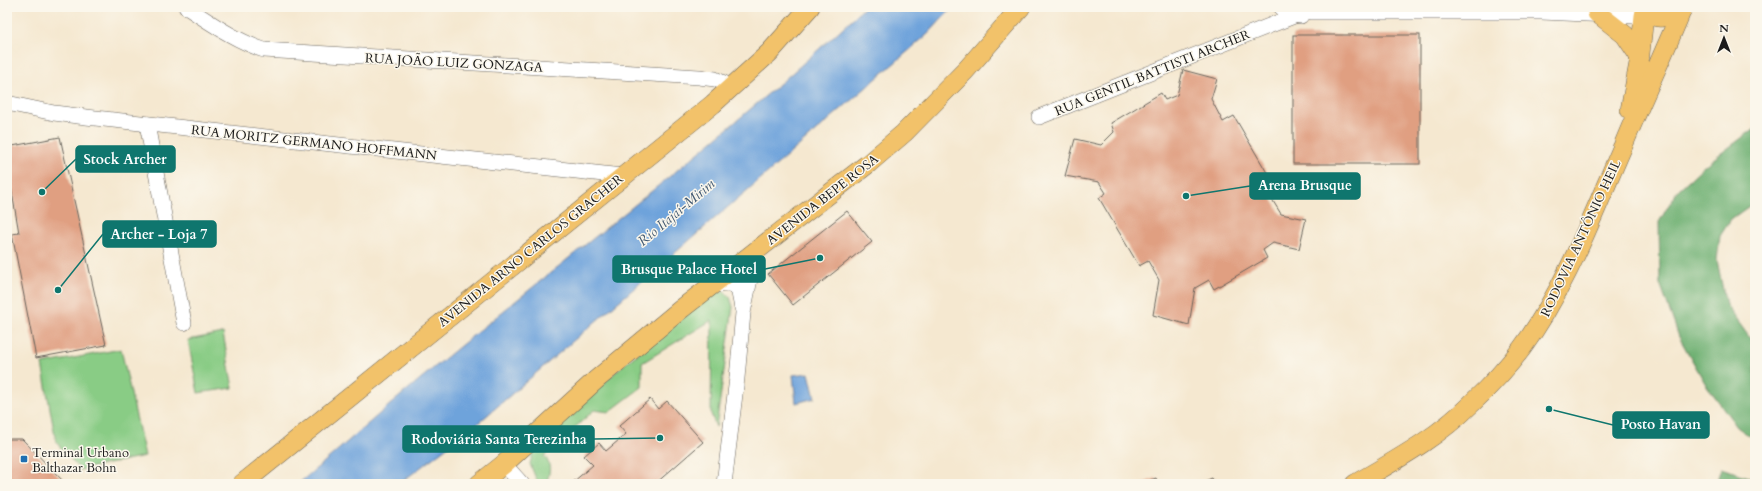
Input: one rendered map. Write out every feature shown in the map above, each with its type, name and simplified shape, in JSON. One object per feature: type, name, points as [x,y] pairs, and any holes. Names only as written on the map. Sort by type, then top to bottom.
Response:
[{"type":"main road","name":"AVENIDA ARNO CARLOS GRACHER","points":[[242,484],[713,104],[769,53],[810,7]]},
{"type":"main road","name":"AVENIDA BEPE ROSA","points":[[479,484],[504,464],[597,379],[756,250],[863,168],[904,133],[966,70],[1021,7]]},
{"type":"main road","points":[[1651,12],[1667,17],[1675,15],[1682,7]]},
{"type":"main road","name":"RODOVIA ANTÔNIO HEIL","points":[[1355,484],[1417,448],[1442,429],[1472,404],[1521,349],[1558,289],[1623,145],[1682,7]]},
{"type":"main road","points":[[1597,11],[1625,35],[1639,56]]},
{"type":"main road","name":"RODOVIA ANTÔNIO HEIL","points":[[1623,145],[1639,56],[1651,12]]},
{"type":"street","name":"RUA JOÃO LUIZ GONZAGA","points":[[186,7],[249,45],[264,50],[699,77],[715,79],[731,86]]},
{"type":"street","points":[[1006,25],[1032,7]]},
{"type":"street","points":[[1281,7],[1289,14],[1294,16]]},
{"type":"street","name":"RUA GENTIL BATTISTI ARCHER","points":[[1266,27],[1281,7]]},
{"type":"street","points":[[1344,7],[1361,12]]},
{"type":"street","points":[[1313,10],[1361,12],[1651,12]]},
{"type":"street","name":"RUA GENTIL BATTISTI ARCHER","points":[[1039,117],[1294,16],[1300,16],[1313,10]]},
{"type":"street","name":"RUA MORITZ GERMANO HOFFMANN","points":[[7,103],[54,113],[622,176]]},
{"type":"street","points":[[147,124],[184,323]]},
{"type":"street","points":[[724,484],[737,378],[743,313],[756,250]]},
{"type":"street","points":[[712,285],[730,284],[738,288],[743,313]]},
{"type":"street","points":[[504,464],[522,484]]},
{"type":"green space","points":[[1755,128],[1755,202],[1731,219],[1720,236],[1717,260],[1726,305],[1755,345],[1755,440],[1737,427],[1705,383],[1679,337],[1660,284],[1659,222],[1677,191],[1704,166]]},
{"type":"green space","points":[[723,291],[730,297],[733,307],[716,427],[711,414],[712,320],[642,363],[642,387],[609,412],[594,410],[544,456],[547,459],[550,469],[546,484],[537,481],[530,464],[534,448],[621,367],[715,292]]},
{"type":"green space","points":[[223,333],[233,388],[198,393],[188,340]]},
{"type":"green space","points":[[121,349],[145,456],[80,470],[56,442],[42,364]]},
{"type":"green space","points":[[1721,468],[1755,479],[1755,484],[1716,484]]},
{"type":"water","name":"Rio Itajaí-Mirim","points":[[865,7],[953,7],[928,34],[476,425],[399,484],[298,484],[419,380],[701,151]]},
{"type":"water","points":[[809,373],[815,398],[796,403],[793,375]]},
{"type":"building","points":[[1293,35],[1420,35],[1420,164],[1293,164]]},
{"type":"building","points":[[1183,70],[1217,79],[1211,99],[1223,122],[1234,116],[1273,183],[1265,188],[1281,214],[1306,219],[1299,249],[1273,243],[1263,250],[1267,258],[1214,289],[1209,280],[1195,288],[1189,325],[1153,315],[1159,280],[1148,261],[1139,266],[1099,198],[1106,193],[1099,182],[1065,176],[1075,139],[1101,145],[1114,132],[1111,123],[1161,93],[1165,100],[1177,95]]},
{"type":"building","points":[[60,137],[106,345],[36,358],[12,234],[19,233],[7,163],[7,147]]},
{"type":"building","points":[[847,211],[872,242],[793,305],[768,274]]},
{"type":"building","points":[[650,399],[658,409],[667,401],[703,442],[655,484],[574,484],[573,482],[593,465],[584,456],[599,443],[606,451],[626,434],[619,426]]},
{"type":"building","name":"Terminal Urbano Balthazar Bohn","points":[[7,439],[22,439],[66,484],[10,484],[11,483],[7,479]]},
{"type":"building","points":[[1156,478],[1158,484],[1141,484]]},
{"type":"building","points":[[1212,478],[1215,484],[1198,484]]},
{"type":"place","name":"Stock Archer","points":[[42,192]]},
{"type":"place","name":"Arena Brusque","points":[[1186,196]]},
{"type":"place","name":"Brusque Palace Hotel","points":[[820,258]]},
{"type":"place","name":"Archer - Loja 7","points":[[58,290]]},
{"type":"place","name":"Posto Havan","points":[[1549,409]]},
{"type":"place","name":"Rodoviária Santa Terezinha","points":[[660,438]]},
{"type":"place","name":"Terminal Urbano Balthazar Bohn","points":[[24,459]]}]
